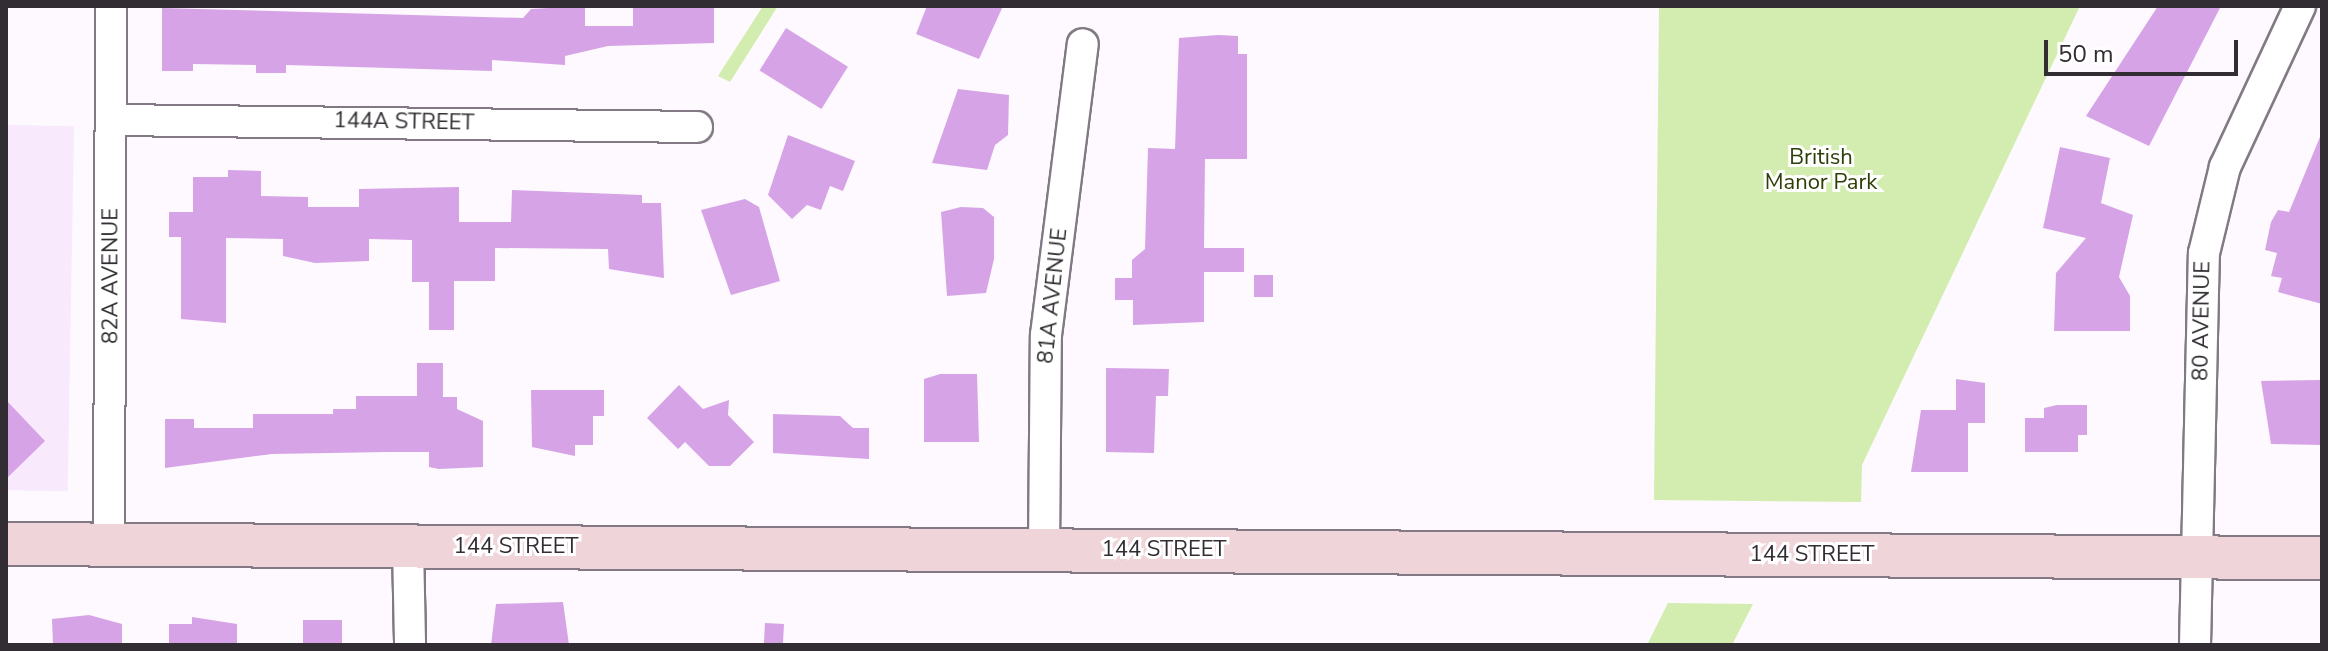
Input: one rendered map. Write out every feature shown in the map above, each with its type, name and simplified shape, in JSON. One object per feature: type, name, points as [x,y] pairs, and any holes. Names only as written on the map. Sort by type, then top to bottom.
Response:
[{"type":"main road","name":"144 STREET","points":[[6,544],[2322,558]]},
{"type":"street","name":"82A AVENUE","points":[[109,546],[111,6]]},
{"type":"street","name":"80 AVENUE","points":[[2195,645],[2194,559],[2206,237],[2229,157],[2300,6]]},
{"type":"street","name":"81A AVENUE","points":[[1044,550],[1046,335],[1083,44]]},
{"type":"street","name":"144A STREET","points":[[111,120],[697,127]]},
{"type":"street","points":[[408,546],[410,645]]},
{"type":"shaded area","points":[[6,125],[74,126],[68,491],[6,490]]},
{"type":"green space","points":[[763,6],[778,6],[730,82],[718,76]]},
{"type":"green space","name":"British Manor Park","points":[[1659,6],[2080,6],[1862,465],[1861,502],[1654,500]]},
{"type":"green space","points":[[1668,603],[1753,604],[1732,645],[1647,645]]},
{"type":"building","points":[[585,6],[585,26],[633,26],[633,6],[714,6],[714,43],[608,46],[565,56],[565,65],[492,60],[492,71],[286,65],[286,73],[256,73],[256,65],[193,64],[193,71],[162,71],[162,8],[523,18],[531,9]]},
{"type":"building","points":[[927,6],[1003,6],[979,59],[916,34]]},
{"type":"building","points":[[2158,6],[2221,6],[2149,146],[2086,116]]},
{"type":"building","points":[[786,28],[848,67],[821,109],[760,70]]},
{"type":"building","points":[[1238,36],[1238,54],[1247,54],[1247,159],[1205,159],[1204,248],[1244,248],[1244,272],[1204,272],[1204,322],[1133,325],[1133,300],[1115,300],[1115,278],[1132,278],[1132,260],[1145,249],[1148,148],[1175,149],[1179,38]]},
{"type":"building","points":[[958,89],[1009,95],[1008,135],[995,145],[987,170],[932,163]]},
{"type":"building","points":[[2322,132],[2322,304],[2278,292],[2282,278],[2271,276],[2277,253],[2265,250],[2271,222],[2278,210],[2289,212]]},
{"type":"building","points":[[788,135],[855,161],[843,191],[830,186],[821,210],[807,205],[792,219],[768,195]]},
{"type":"building","points":[[2060,147],[2110,158],[2101,203],[2133,215],[2119,277],[2130,296],[2130,331],[2054,331],[2056,273],[2086,238],[2043,228]]},
{"type":"building","points":[[228,170],[261,171],[261,196],[308,197],[308,207],[359,207],[359,189],[459,187],[459,222],[511,222],[512,190],[642,195],[642,203],[661,203],[664,278],[609,269],[608,249],[495,248],[495,281],[454,281],[454,330],[429,330],[429,282],[412,282],[412,240],[369,239],[369,261],[315,263],[283,256],[283,239],[226,238],[226,323],[181,319],[181,237],[169,237],[169,212],[193,212],[193,177],[228,177]]},
{"type":"building","points":[[745,199],[759,207],[780,281],[731,295],[701,210]]},
{"type":"building","points":[[961,207],[983,208],[994,217],[994,259],[986,293],[947,296],[941,212]]},
{"type":"building","points":[[1254,275],[1273,275],[1273,297],[1254,297]]},
{"type":"building","points":[[417,363],[443,363],[443,397],[457,397],[457,409],[483,421],[483,467],[439,469],[429,467],[429,452],[387,452],[272,454],[165,468],[165,419],[194,419],[194,428],[253,428],[253,414],[333,414],[333,409],[356,409],[356,396],[417,396]]},
{"type":"building","points":[[1106,368],[1169,369],[1168,396],[1156,396],[1154,453],[1106,452]]},
{"type":"building","points":[[940,374],[977,374],[979,442],[924,442],[924,379]]},
{"type":"building","points":[[1956,379],[1985,383],[1985,423],[1968,423],[1968,472],[1911,472],[1921,410],[1956,410]]},
{"type":"building","points":[[2320,380],[2322,445],[2271,444],[2261,381]]},
{"type":"building","points":[[679,385],[703,409],[729,400],[728,415],[754,442],[730,466],[709,466],[685,442],[678,449],[647,418]]},
{"type":"building","points":[[531,390],[604,390],[604,416],[593,416],[593,445],[575,445],[575,456],[532,447]]},
{"type":"building","points":[[6,400],[45,441],[6,479]]},
{"type":"building","points":[[2087,405],[2087,435],[2078,435],[2078,452],[2025,452],[2025,418],[2044,418],[2044,408]]},
{"type":"building","points":[[773,414],[840,416],[853,428],[869,428],[869,459],[773,453]]},
{"type":"building","points":[[563,602],[569,645],[491,645],[496,604]]},
{"type":"building","points":[[89,615],[122,624],[122,645],[53,645],[52,619]]},
{"type":"building","points":[[192,617],[237,624],[237,645],[169,645],[169,624],[192,624]]},
{"type":"building","points":[[303,620],[342,620],[342,645],[303,645]]},
{"type":"building","points":[[765,623],[784,624],[783,645],[764,645]]}]
